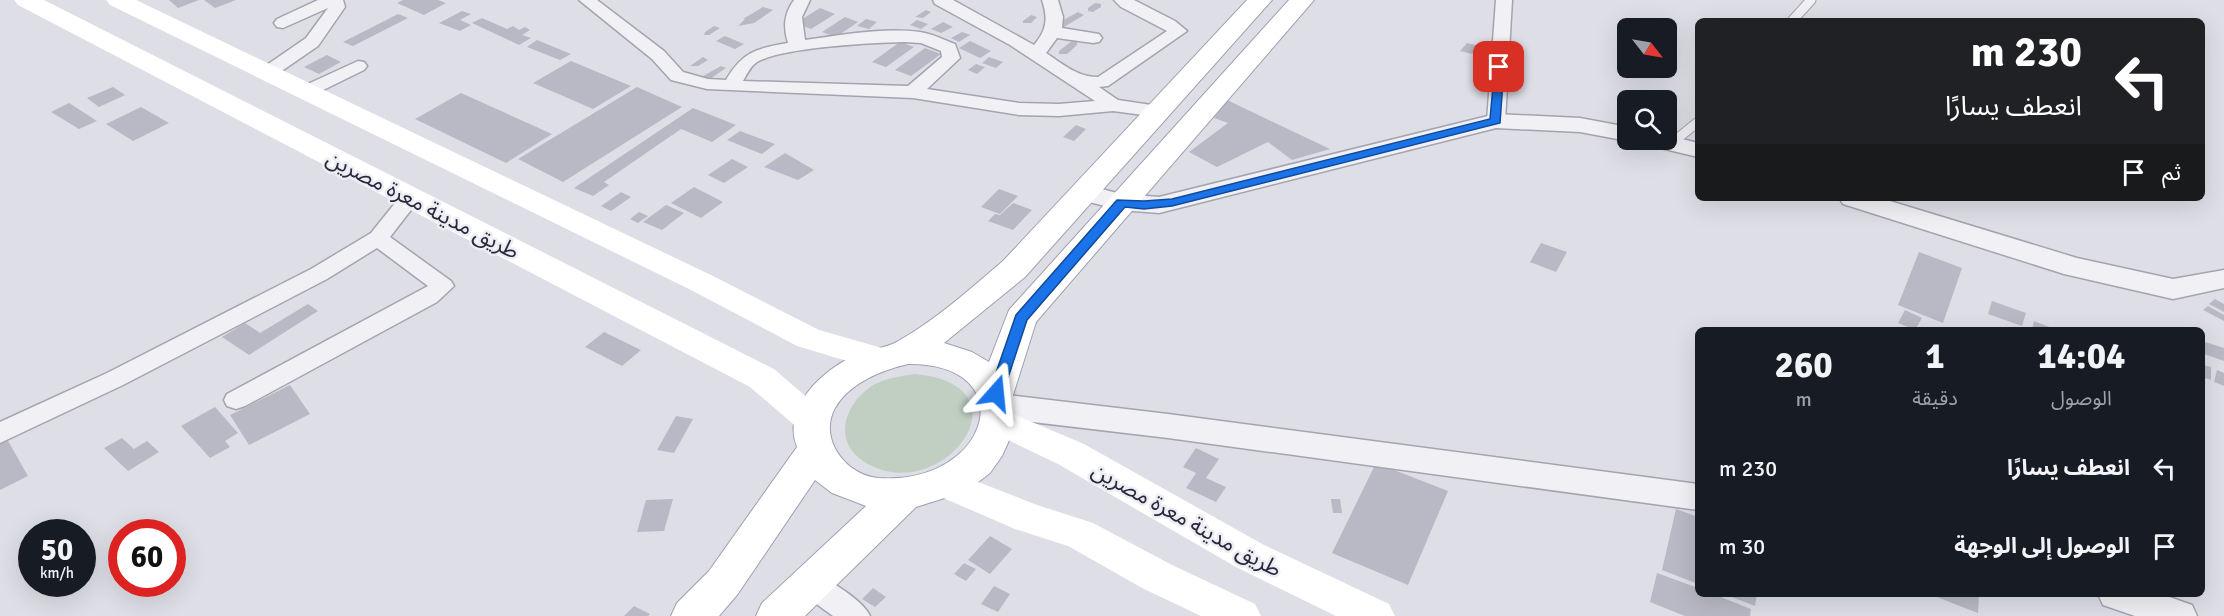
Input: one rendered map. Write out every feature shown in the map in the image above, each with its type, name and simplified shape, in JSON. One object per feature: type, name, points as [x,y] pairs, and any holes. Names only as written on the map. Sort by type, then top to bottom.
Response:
[{"type":"main road","name":"طريق مدينة معرة مصرين","points":[[26,0],[762,378],[814,435]]},
{"type":"main road","points":[[118,0],[702,284],[808,338],[892,355],[938,353],[965,362],[986,378],[998,407]]},
{"type":"main road","points":[[692,616],[723,583],[814,435],[820,401],[835,383],[854,368],[892,355],[979,299],[1014,269],[1260,0]]},
{"type":"main road","points":[[814,435],[827,469],[848,484],[874,493],[905,494],[945,483],[968,470],[985,454],[996,434],[998,407],[1021,318],[1121,202],[1302,0]]},
{"type":"main road","name":"طريق مدينة معرة مصرين","points":[[998,407],[1071,454],[1250,556],[1375,616]]},
{"type":"main road","points":[[945,483],[1028,518],[1080,534],[1158,577],[1241,616]]},
{"type":"main road","points":[[777,616],[905,494]]},
{"type":"street","points":[[267,73],[312,42],[337,6],[333,0],[283,23]]},
{"type":"street","points":[[587,0],[658,55],[677,76],[707,84],[913,92],[1019,109],[1059,110],[1113,105],[1158,111]]},
{"type":"street","points":[[798,47],[792,19],[802,0]]},
{"type":"street","points":[[944,0],[1036,53],[1113,105]]},
{"type":"street","points":[[1036,53],[1054,32],[1055,23],[1050,0]]},
{"type":"street","points":[[1075,79],[1102,82],[1178,31],[1169,23],[1140,11],[1122,0]]},
{"type":"street","points":[[1496,121],[1504,0]]},
{"type":"street","points":[[1054,32],[1093,38]]},
{"type":"street","points":[[732,84],[743,66],[752,59],[761,54],[798,47],[887,37],[920,37],[949,48],[951,58],[913,92]]},
{"type":"street","points":[[305,92],[358,66]]},
{"type":"street","points":[[1086,192],[1121,202],[1144,205],[1172,202],[1496,121],[1580,125],[1617,132]]},
{"type":"street","points":[[1677,144],[1695,149]]},
{"type":"street","points":[[0,433],[115,380],[319,274],[378,238],[411,197]]},
{"type":"street","points":[[1862,201],[2074,267],[2173,289],[2224,279]]},
{"type":"street","points":[[236,400],[429,297],[443,286],[378,238]]},
{"type":"street","points":[[998,407],[1168,426],[1695,497]]},
{"type":"street","points":[[810,584],[856,616]]},
{"type":"street","points":[[2125,597],[2179,616]]},
{"type":"lane","points":[[1795,18],[1811,0]]},
{"type":"lane","points":[[1677,134],[1695,124]]},
{"type":"green space","points":[[915,374],[951,383],[969,400],[972,420],[963,441],[945,459],[920,470],[892,472],[863,461],[853,452],[847,442],[845,431],[850,410],[856,400],[875,384]]},
{"type":"building","points":[[169,0],[199,0],[178,8]]},
{"type":"building","points":[[204,0],[236,0],[215,8]]},
{"type":"building","points":[[403,0],[438,0],[446,3],[424,15],[397,3]]},
{"type":"building","points":[[1095,3],[1101,4],[1101,7],[1093,12],[1088,11],[1088,8]]},
{"type":"building","points":[[763,7],[773,10],[754,23],[738,26],[745,19],[743,19]]},
{"type":"building","points":[[820,8],[835,14],[811,29],[796,23]]},
{"type":"building","points":[[926,10],[931,12],[923,18],[915,17]]},
{"type":"building","points":[[462,11],[471,14],[460,20],[471,25],[460,31],[439,23]]},
{"type":"building","points":[[1078,12],[1084,15],[1064,27],[1058,23]]},
{"type":"building","points":[[398,14],[408,18],[353,46],[343,42]]},
{"type":"building","points":[[1031,15],[1037,17],[1031,23],[1023,23],[1023,21]]},
{"type":"building","points":[[845,17],[858,22],[836,37],[822,32]]},
{"type":"building","points":[[482,18],[507,29],[513,26],[519,30],[525,27],[530,30],[522,35],[531,38],[519,45],[472,23]]},
{"type":"building","points":[[866,19],[877,22],[869,29],[857,26]]},
{"type":"building","points":[[917,20],[928,24],[921,29],[910,25]]},
{"type":"building","points":[[943,22],[953,27],[941,33],[931,29]]},
{"type":"building","points":[[714,26],[720,28],[709,35],[704,35],[705,32]]},
{"type":"building","points":[[962,32],[970,35],[959,42],[951,38]]},
{"type":"building","points":[[725,36],[744,44],[735,49],[716,41]]},
{"type":"building","points":[[537,40],[571,54],[560,60],[527,47]]},
{"type":"building","points":[[970,41],[991,51],[980,58],[959,48]]},
{"type":"building","points":[[1072,41],[1077,42],[1077,45],[1067,54],[1059,54],[1059,51]]},
{"type":"building","points":[[900,42],[914,47],[886,67],[872,62]]},
{"type":"building","points":[[1467,43],[1479,46],[1472,54],[1460,51]]},
{"type":"building","points":[[925,48],[941,54],[911,76],[895,70]]},
{"type":"building","points":[[327,55],[341,62],[319,74],[304,67]]},
{"type":"building","points":[[703,57],[708,60],[698,66],[690,66]]},
{"type":"building","points":[[989,57],[1003,62],[996,68],[982,63]]},
{"type":"building","points":[[571,61],[631,86],[593,109],[533,83]]},
{"type":"building","points":[[976,64],[985,67],[977,74],[968,70]]},
{"type":"building","points":[[721,66],[726,68],[710,79],[702,79],[703,76]]},
{"type":"building","points":[[113,87],[125,95],[99,107],[87,98]]},
{"type":"building","points":[[637,87],[682,107],[563,182],[518,159]]},
{"type":"building","points":[[461,93],[552,134],[506,163],[415,119]]},
{"type":"building","points":[[1227,100],[1330,149],[1292,160],[1268,142],[1217,167],[1189,152],[1228,123],[1214,118]]},
{"type":"building","points":[[69,103],[97,121],[79,129],[51,112]]},
{"type":"building","points":[[141,107],[169,123],[133,141],[106,124]]},
{"type":"building","points":[[693,108],[736,125],[712,142],[681,129],[604,182],[609,185],[593,196],[574,188]]},
{"type":"building","points":[[1076,125],[1086,129],[1074,141],[1063,137]]},
{"type":"building","points":[[740,131],[775,144],[762,154],[727,140]]},
{"type":"building","points":[[785,153],[814,170],[798,180],[764,167]]},
{"type":"building","points":[[732,159],[748,167],[724,183],[708,175]]},
{"type":"building","points":[[694,187],[723,202],[701,218],[671,203]]},
{"type":"building","points":[[999,189],[1018,196],[1000,214],[981,207]]},
{"type":"building","points":[[621,192],[631,197],[611,211],[601,206]]},
{"type":"building","points":[[1013,203],[1032,210],[1013,230],[988,221],[995,214],[1000,215]]},
{"type":"building","points":[[666,205],[684,213],[662,230],[643,222]]},
{"type":"building","points":[[639,212],[648,216],[638,223],[630,219]]},
{"type":"building","points":[[1541,243],[1567,252],[1556,272],[1530,262]]},
{"type":"building","points":[[1919,252],[1962,268],[1943,323],[1898,305]]},
{"type":"building","points":[[2215,299],[2224,304],[2224,312],[2209,304]]},
{"type":"building","points":[[1992,301],[2026,313],[2022,326],[1988,314]]},
{"type":"building","points":[[308,304],[318,311],[249,355],[222,337],[245,323],[260,333]]},
{"type":"building","points":[[2208,306],[2224,315],[2224,321],[2203,310]]},
{"type":"building","points":[[1905,310],[1922,318],[1917,327],[1908,327],[1898,323]]},
{"type":"building","points":[[2034,321],[2049,327],[2033,327]]},
{"type":"building","points":[[604,332],[641,350],[622,366],[585,347]]},
{"type":"building","points":[[2205,342],[2224,348],[2224,361],[2205,354]]},
{"type":"building","points":[[2205,366],[2211,367],[2211,380],[2205,378]]},
{"type":"building","points":[[2217,370],[2224,373],[2224,386],[2214,382]]},
{"type":"building","points":[[290,385],[310,414],[249,445],[230,415]]},
{"type":"building","points":[[215,407],[238,433],[225,441],[230,447],[210,458],[181,426]]},
{"type":"building","points":[[676,416],[693,419],[674,453],[657,450]]},
{"type":"building","points":[[122,438],[134,449],[147,441],[159,452],[128,471],[104,448]]},
{"type":"building","points":[[7,439],[28,476],[0,490],[0,442]]},
{"type":"building","points":[[1196,448],[1219,459],[1206,478],[1226,487],[1216,502],[1186,488],[1196,473],[1183,467]]},
{"type":"building","points":[[1376,463],[1448,491],[1408,585],[1332,553]]},
{"type":"building","points":[[673,499],[664,531],[637,532],[646,500]]},
{"type":"building","points":[[1331,499],[1340,499],[1342,513],[1333,513]]},
{"type":"building","points":[[1676,509],[1695,516],[1695,583],[1662,570]]},
{"type":"building","points":[[990,536],[1012,549],[990,574],[968,560]]},
{"type":"building","points":[[964,563],[976,569],[966,581],[954,574]]},
{"type":"building","points":[[1657,573],[1695,587],[1695,597],[1721,597],[1751,609],[1750,616],[1685,616],[1650,602]]},
{"type":"building","points":[[994,586],[1010,594],[998,612],[981,604]]},
{"type":"building","points":[[873,588],[886,597],[875,607],[862,599]]},
{"type":"building","points":[[1732,597],[1756,597],[1755,606]]},
{"type":"building","points":[[1937,597],[1979,597],[1978,613]]},
{"type":"building","points":[[634,606],[650,614],[648,616],[624,616]]},
{"type":"route","points":[[996,393],[1021,318],[1121,202],[1159,205],[1496,121],[1499,67]]}]
